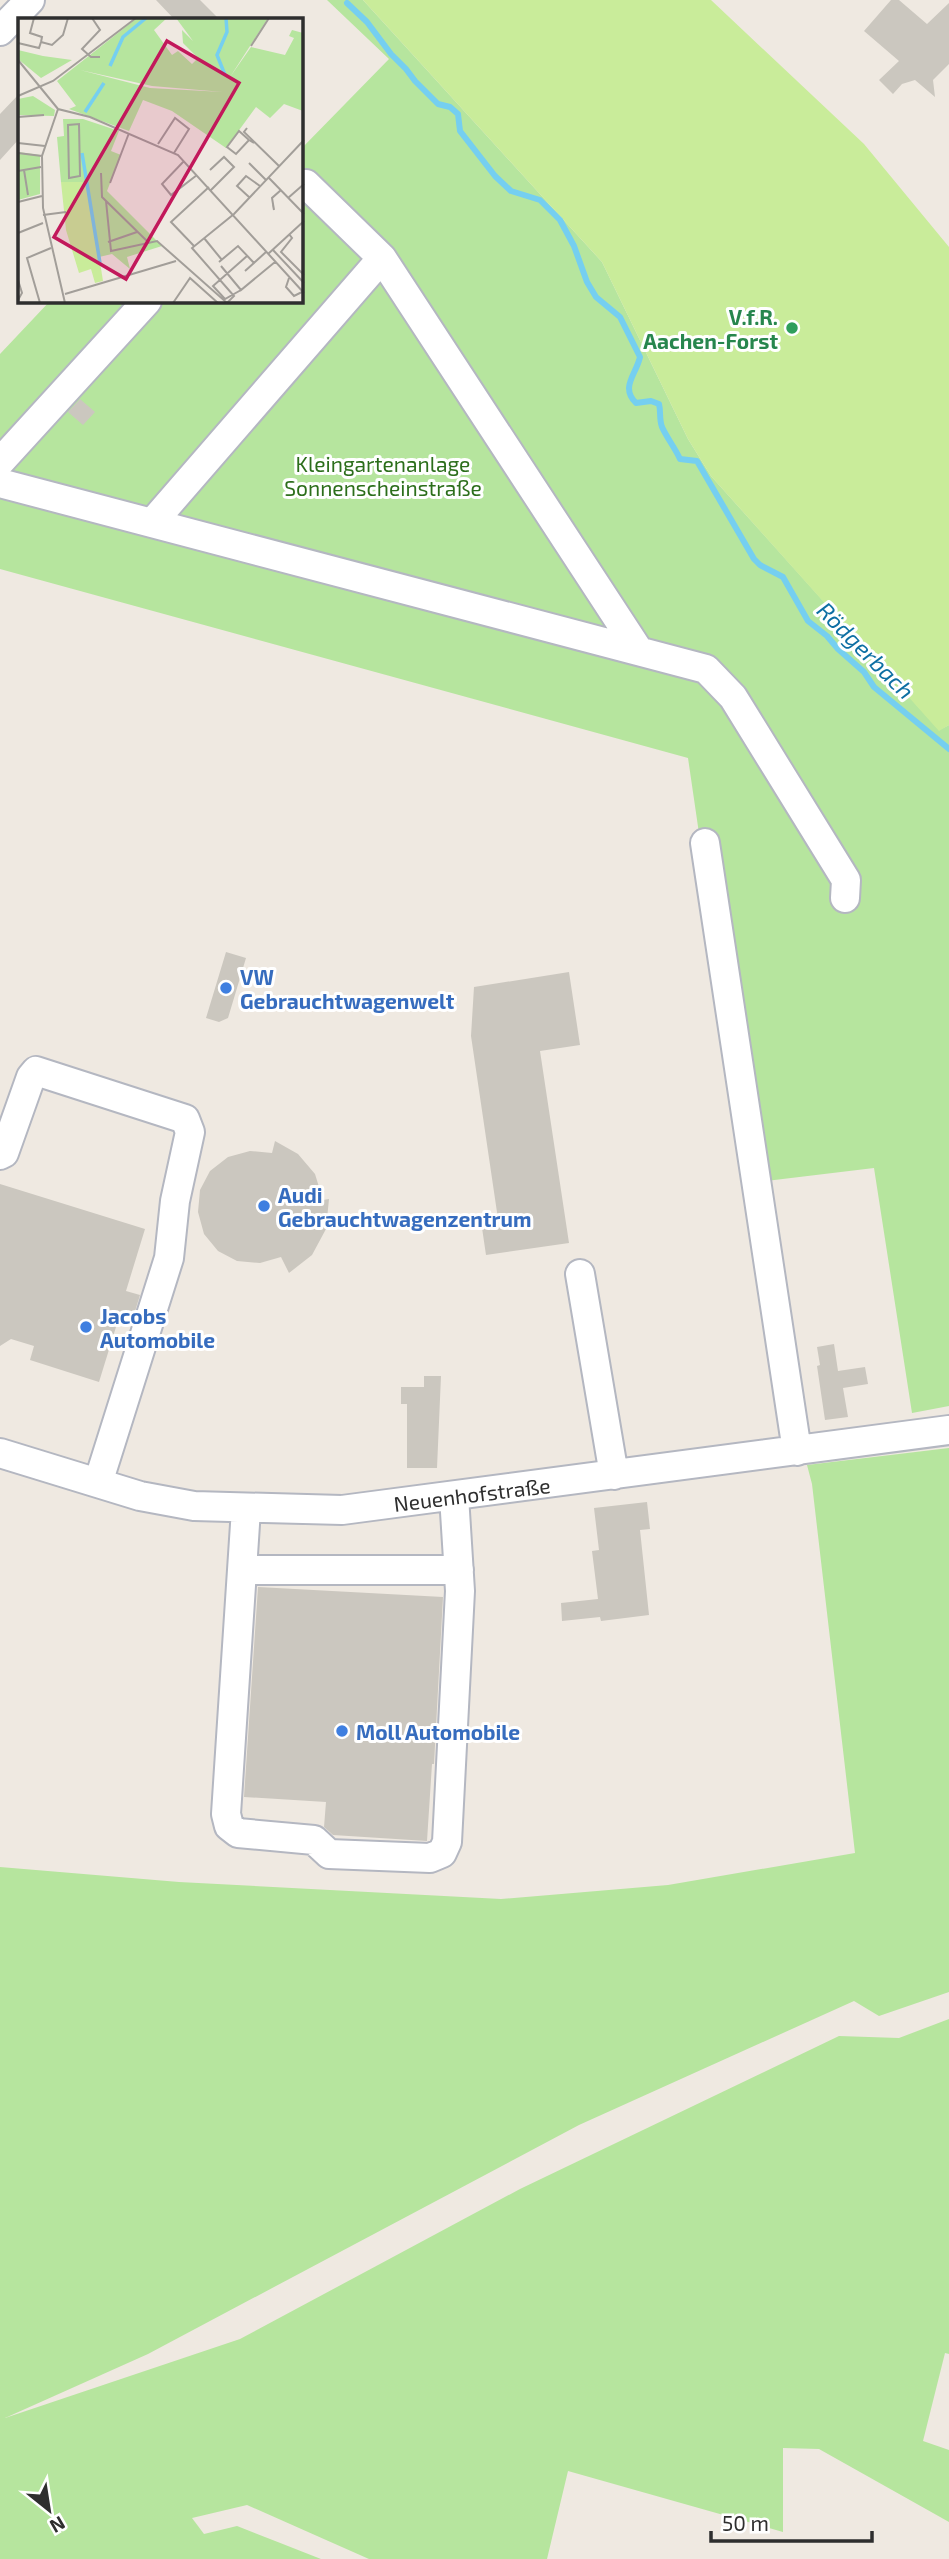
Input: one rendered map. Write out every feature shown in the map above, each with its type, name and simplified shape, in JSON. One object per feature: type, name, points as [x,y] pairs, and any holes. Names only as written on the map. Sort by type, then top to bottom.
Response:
[{"type":"street","points":[[0,31],[30,0]]},
{"type":"street","points":[[303,184],[382,258],[639,651]]},
{"type":"street","points":[[152,523],[382,258]]},
{"type":"street","points":[[0,462],[145,303]]},
{"type":"street","points":[[0,483],[706,669],[733,696],[846,880],[845,898]]},
{"type":"street","points":[[705,843],[797,1451]]},
{"type":"street","points":[[0,1155],[4,1153],[30,1077],[36,1071],[185,1119],[188,1125],[190,1132],[175,1201],[169,1258],[98,1483]]},
{"type":"street","points":[[580,1274],[614,1475]]},
{"type":"street","name":"Neuenhofstraße","points":[[0,1453],[141,1496],[194,1506],[342,1510],[949,1430]]},
{"type":"street","points":[[246,1509],[226,1814],[229,1825],[238,1833],[314,1840],[329,1854],[430,1858],[442,1853],[447,1842],[460,1591],[454,1496]]},
{"type":"street","points":[[242,1570],[458,1570]]},
{"type":"green space","name":"Kleingartenanlage Sonnenscheinstraße","points":[[327,0],[363,0],[602,262],[688,439],[711,476],[939,730],[949,725],[949,1406],[912,1413],[874,1168],[750,1183],[688,758],[0,569],[0,354],[48,303],[303,303],[303,147],[389,59]]},
{"type":"green space","name":"V.f.R. Aachen-Forst","points":[[363,0],[711,0],[864,144],[949,247],[949,725],[939,731],[711,476],[688,439],[602,262]]},
{"type":"green space","points":[[949,1448],[949,1992],[879,2016],[854,2001],[579,2125],[148,2354],[5,2418],[240,2339],[520,2189],[839,2036],[899,2038],[949,2019],[949,2354],[945,2353],[923,2441],[949,2450],[949,2522],[819,2449],[783,2448],[783,2532],[568,2471],[547,2559],[369,2559],[247,2505],[192,2518],[204,2534],[237,2526],[321,2559],[0,2559],[0,1867],[179,1882],[501,1899],[668,1885],[855,1853],[812,1484],[807,1465]]},
{"type":"building","points":[[156,0],[200,0],[218,18],[173,18]]},
{"type":"building","points":[[891,0],[899,0],[927,24],[949,3],[949,64],[933,80],[935,97],[915,80],[902,84],[893,94],[879,80],[899,61],[864,31]]},
{"type":"building","points":[[18,95],[18,140],[0,160],[0,114]]},
{"type":"building","points":[[80,399],[95,412],[83,425],[68,412]]},
{"type":"building","name":"VW Gebrauchtwagenwelt","points":[[226,952],[246,958],[228,1018],[219,1022],[206,1018]]},
{"type":"building","points":[[569,972],[580,1045],[540,1051],[569,1243],[486,1255],[481,1221],[498,1219],[471,1036],[474,987]]},
{"type":"building","name":"Audi Gebrauchtwagenzentrum","points":[[275,1141],[298,1154],[315,1174],[323,1200],[329,1199],[326,1229],[312,1255],[289,1273],[281,1257],[260,1263],[237,1261],[218,1251],[204,1234],[198,1212],[200,1190],[210,1171],[228,1157],[250,1151],[272,1153]]},
{"type":"building","points":[[0,1184],[145,1229],[126,1291],[140,1295],[133,1318],[120,1314],[99,1382],[30,1360],[34,1346],[11,1339],[0,1346]]},
{"type":"building","points":[[834,1344],[838,1371],[865,1367],[868,1384],[843,1388],[848,1417],[825,1420],[817,1347]]},
{"type":"building","points":[[424,1376],[441,1376],[437,1468],[407,1468],[407,1404],[401,1404],[401,1387],[424,1387]]},
{"type":"building","points":[[647,1502],[650,1529],[640,1530],[649,1615],[601,1621],[600,1617],[562,1621],[561,1603],[598,1599],[592,1551],[599,1550],[594,1508]]},
{"type":"building","name":"Moll Automobile","points":[[258,1587],[443,1597],[427,1841],[333,1835],[324,1827],[326,1802],[244,1797]]},
{"type":"waterway","name":"Rödgerbach","points":[[347,3],[367,22],[415,81],[438,104],[450,107],[458,114],[460,131],[495,176],[511,191],[540,200],[560,220],[574,246],[587,282],[596,297],[620,317],[640,357],[629,386],[631,397],[636,403],[651,401],[659,404],[662,427],[680,459],[697,461],[754,559],[783,577],[808,621],[864,672],[874,687],[949,749]]},
{"type":"place","name":"V.f.R. Aachen-Forst","points":[[792,328]]},
{"type":"place","name":"VW Gebrauchtwagenwelt","points":[[226,988]]},
{"type":"place","name":"Audi Gebrauchtwagenzentrum","points":[[264,1206]]},
{"type":"place","name":"Jacobs Automobile","points":[[86,1327]]},
{"type":"place","name":"Moll Automobile","points":[[342,1731]]}]
